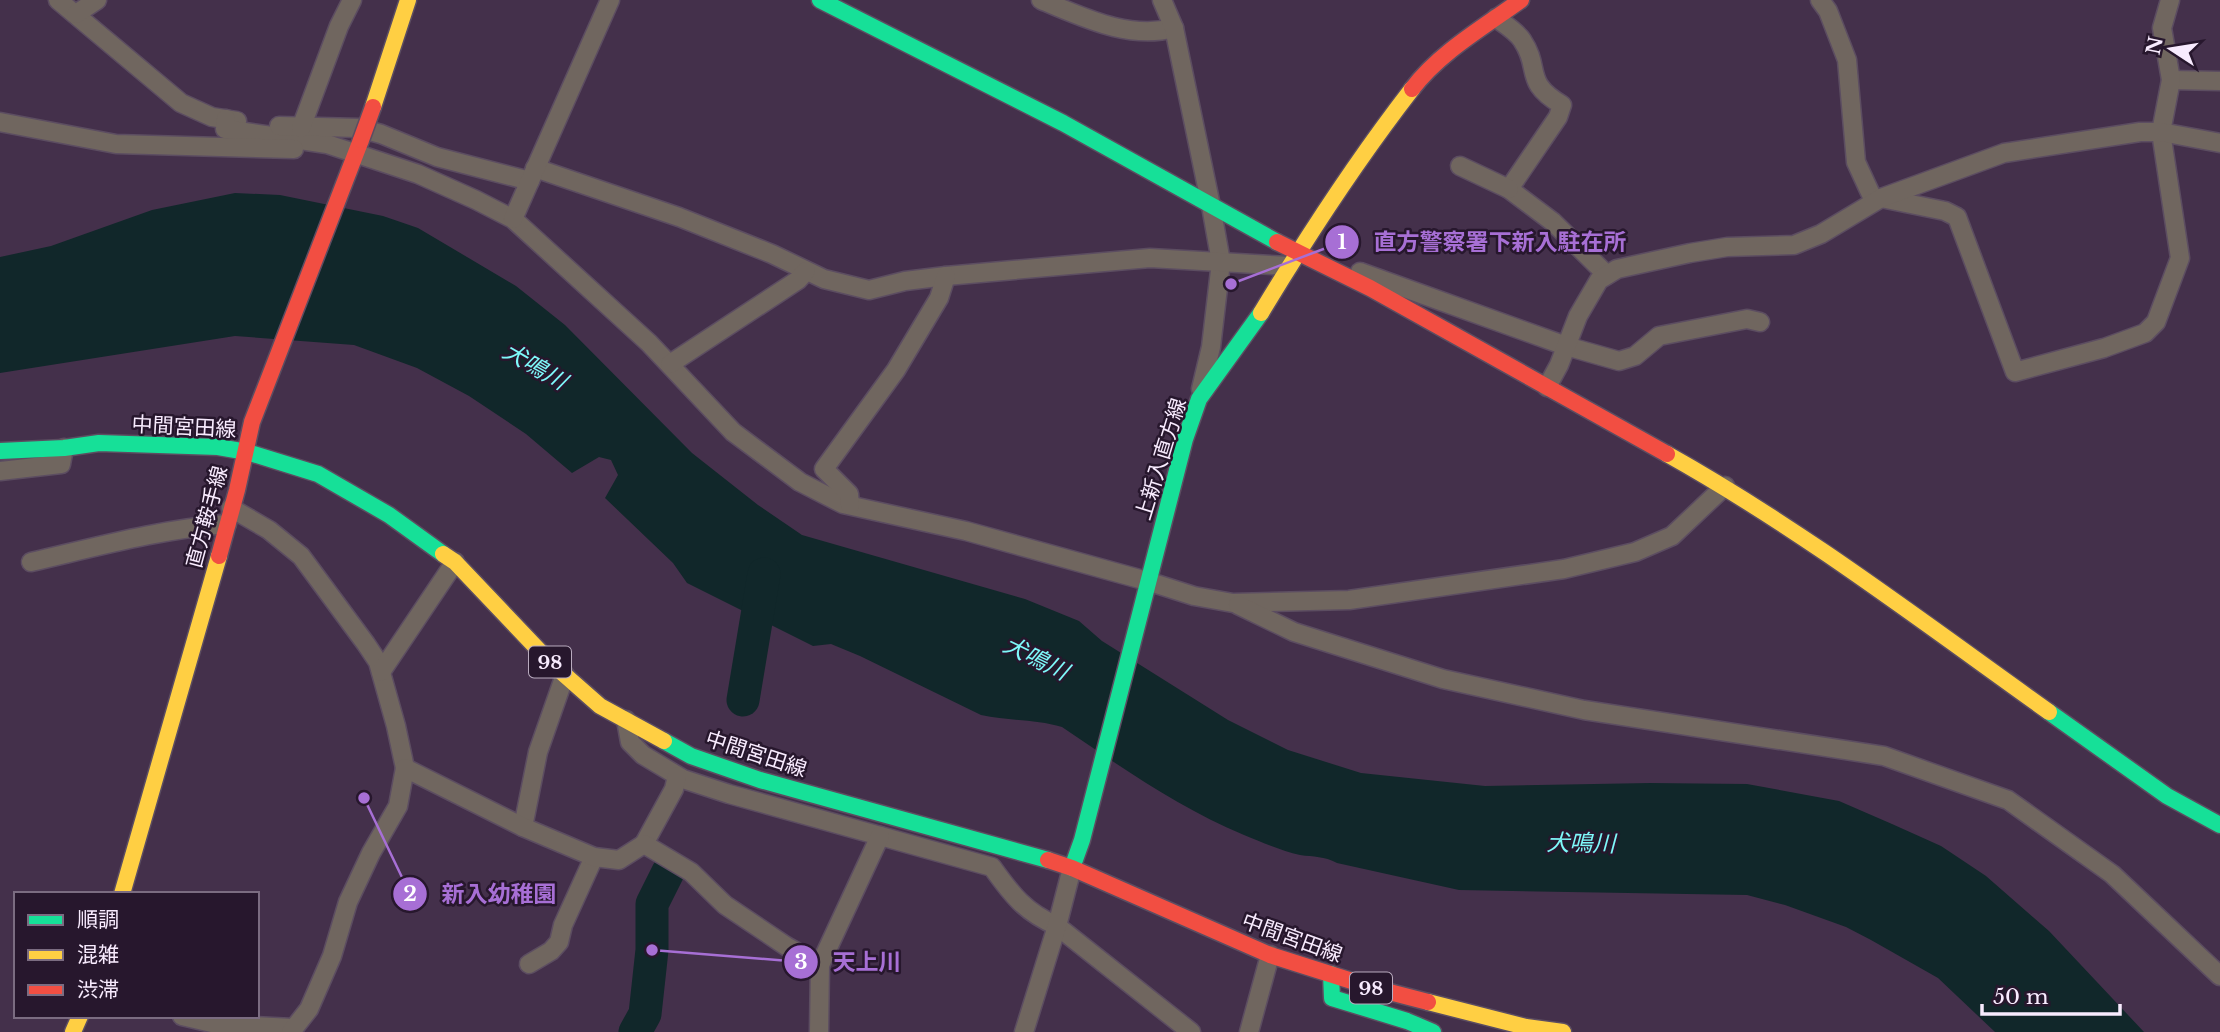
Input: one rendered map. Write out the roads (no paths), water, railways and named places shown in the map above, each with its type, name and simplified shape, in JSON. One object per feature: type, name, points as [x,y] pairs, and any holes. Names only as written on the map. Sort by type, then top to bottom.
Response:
[{"type":"main road","name":"直方鞍手線","points":[[123,892],[247,452],[252,422],[356,153],[408,0]]},
{"type":"main road","points":[[820,0],[1063,123],[1212,206],[1293,259],[1343,275],[1370,288],[1725,486],[1797,533],[2167,796],[2220,825]]},
{"type":"main road","name":"上新入直方線","points":[[1072,868],[1082,839],[1185,439],[1199,399],[1252,328],[1293,259],[1376,136],[1421,77],[1521,0]]},
{"type":"main road","name":"中間宮田線","points":[[0,451],[64,448],[99,443],[218,447],[247,452],[318,474],[389,516],[456,562],[550,662],[600,706],[691,756],[760,780],[1072,868],[1270,955],[1374,988],[1526,1027],[1563,1032]]},
{"type":"main road","points":[[1331,974],[1332,998],[1408,1021],[1433,1032]]},
{"type":"street","points":[[58,0],[181,103],[212,117],[258,125],[359,128],[437,157],[532,175],[679,217],[772,254],[824,279],[869,290],[905,281],[946,276],[1150,258],[1221,262],[1293,259]]},
{"type":"street","points":[[76,14],[97,0]]},
{"type":"street","points":[[302,128],[352,0]]},
{"type":"street","points":[[513,219],[610,0]]},
{"type":"street","points":[[1041,0],[1116,27],[1142,33],[1174,28]]},
{"type":"street","points":[[1162,0],[1174,28],[1212,206],[1221,262],[1211,347],[1199,399]]},
{"type":"street","points":[[1821,0],[1847,60],[1856,162],[1877,199]]},
{"type":"street","points":[[1877,199],[1945,211],[1957,217],[2015,372],[2104,348],[2145,333],[2156,322],[2180,258],[2161,131],[2171,80],[2162,28],[2170,0]]},
{"type":"street","points":[[1496,18],[1521,38],[1528,52],[1535,81],[1547,96],[1562,105],[1558,117],[1508,189]]},
{"type":"street","points":[[2171,80],[2220,82]]},
{"type":"street","points":[[226,119],[225,129],[327,144],[418,174],[513,219],[649,343],[733,432],[800,482],[844,504],[966,531],[1146,586],[1233,603],[1349,600],[1404,590],[1533,574],[1635,552],[1672,536],[1725,486]]},
{"type":"street","points":[[0,122],[116,144],[356,153]]},
{"type":"street","points":[[1547,387],[1559,365],[1578,316],[1599,280],[1617,269],[1727,247],[1794,245],[1821,234],[1877,199],[2004,153],[2161,131],[2220,143]]},
{"type":"street","points":[[1460,166],[1508,189],[1553,222],[1607,275]]},
{"type":"street","points":[[670,364],[798,281],[806,271]]},
{"type":"street","points":[[1343,275],[1362,272],[1566,346],[1619,361],[1635,356],[1659,336],[1747,319],[1760,322]]},
{"type":"street","points":[[850,505],[849,494],[824,469],[896,370],[939,298],[946,276]]},
{"type":"street","points":[[0,471],[61,464],[64,448]]},
{"type":"street","points":[[31,562],[199,526],[229,516],[269,530],[301,556],[378,662],[405,768],[398,806],[371,853],[348,902],[332,956],[309,1009],[292,1030],[216,1024],[190,1018]]},
{"type":"street","points":[[380,672],[456,562]]},
{"type":"street","points":[[1233,603],[1294,632],[1443,679],[1584,710],[1884,756],[2008,800],[2112,874],[2220,976]]},
{"type":"street","points":[[523,827],[538,752],[565,675]]},
{"type":"street","points":[[626,720],[630,742],[642,755],[677,776],[729,794],[992,867],[1010,892],[1033,915],[1057,926],[1191,1032]]},
{"type":"street","points":[[405,768],[523,827],[594,857],[619,860],[645,844],[674,789],[677,776]]},
{"type":"street","points":[[819,1032],[820,965],[880,836]]},
{"type":"street","points":[[645,844],[691,873],[725,905],[820,965]]},
{"type":"street","points":[[529,964],[551,951],[559,942],[563,925],[594,857]]},
{"type":"street","points":[[1024,1032],[1072,868]]},
{"type":"street","points":[[1249,1032],[1270,955]]},
{"type":"water","name":"犬鳴川","points":[[235,193],[280,195],[383,216],[418,228],[516,286],[565,325],[692,453],[758,505],[802,535],[1025,599],[1079,621],[1102,641],[1228,720],[1288,750],[1361,773],[1485,786],[1747,784],[1839,801],[1892,824],[1941,846],[1986,876],[2049,931],[2144,1032],[1995,1032],[1938,978],[1871,940],[1846,927],[1785,905],[1747,895],[1459,890],[1300,855],[1272,846],[1173,800],[1062,727],[981,715],[831,644],[813,646],[687,583],[673,563],[605,498],[618,475],[611,460],[599,457],[572,473],[526,434],[469,396],[417,368],[354,345],[235,336],[0,373],[0,257],[51,246],[152,210]]},
{"type":"waterway","points":[[743,700],[764,574]]},
{"type":"waterway","points":[[635,1032],[645,1014],[652,950],[652,904],[668,872]]},
{"type":"place","name":"直方警察署下新入駐在所","points":[[1231,284]]},
{"type":"place","name":"新入幼稚園","points":[[364,798]]},
{"type":"place","name":"天上川","points":[[652,950]]}]
